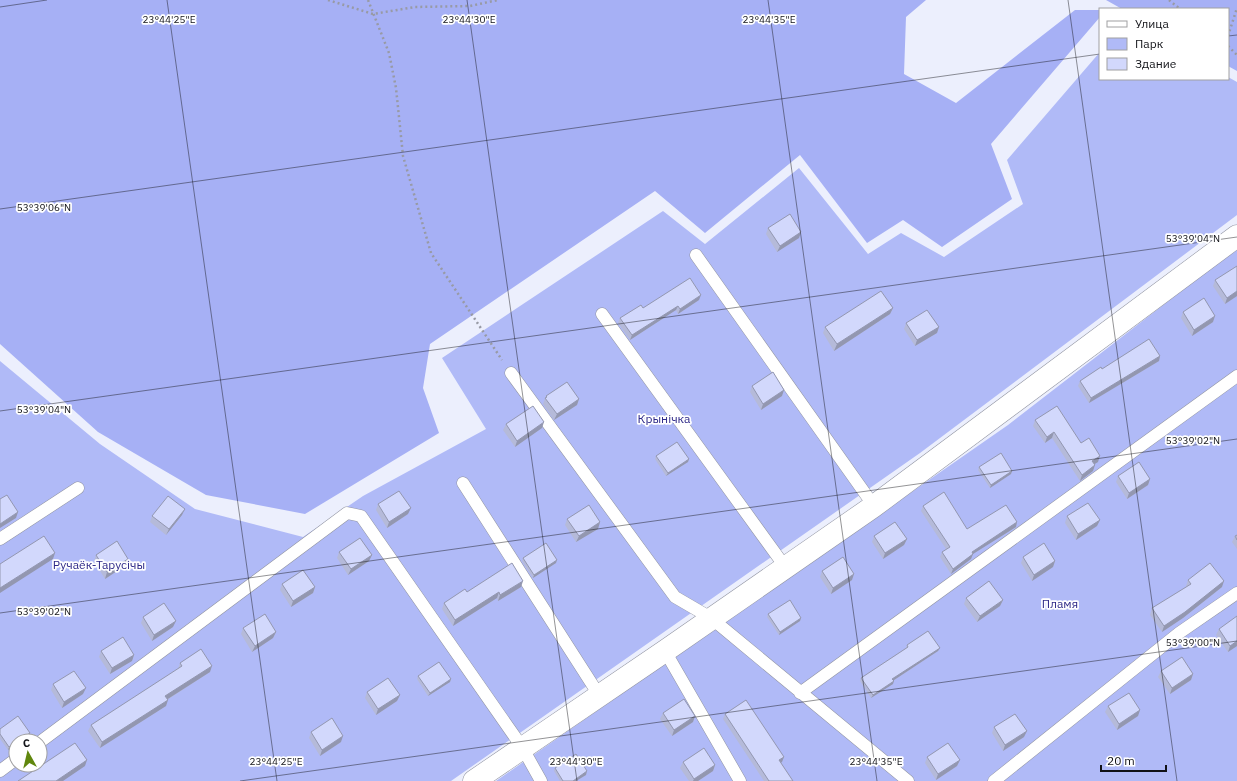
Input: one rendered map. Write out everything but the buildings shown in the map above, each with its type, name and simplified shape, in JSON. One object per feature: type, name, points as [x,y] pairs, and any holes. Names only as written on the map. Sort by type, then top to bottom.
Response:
[{"type":"street","points":[[474,781],[786,568],[874,506],[1237,236]]},
{"type":"lane","points":[[696,255],[874,506]]},
{"type":"lane","points":[[602,314],[786,568]]},
{"type":"lane","points":[[511,373],[675,597],[711,618],[908,781]]},
{"type":"lane","points":[[800,693],[1237,376]]},
{"type":"lane","points":[[463,483],[599,695]]},
{"type":"lane","points":[[0,539],[78,488]]},
{"type":"lane","points":[[48,736],[347,513],[361,516],[522,748],[541,781]]},
{"type":"lane","points":[[994,781],[1179,633],[1237,593]]},
{"type":"lane","points":[[665,651],[740,781]]},
{"type":"path","points":[[328,0],[373,14],[415,6],[470,6],[498,0]]},
{"type":"path","points":[[368,0],[389,53],[396,88],[403,156],[431,253],[511,373]]},
{"type":"path","points":[[1169,0],[1179,8]]},
{"type":"path","points":[[1229,33],[1237,8]]},
{"type":"path","points":[[1229,47],[1237,55]]},
{"type":"green space","name":"Крынічка","points":[[1099,53],[1099,80],[1229,80],[1229,78],[1237,82],[1237,215],[920,453],[451,781],[0,781],[0,361],[100,444],[195,509],[303,537],[363,496],[486,429],[442,358],[663,211],[705,244],[799,168],[868,254],[901,233],[944,257],[1023,204],[1007,160]]},
{"type":"green space","name":"Пламя","points":[[1237,248],[1237,781],[496,781],[1008,425]]},
{"type":"shaded area","points":[[0,0],[926,0],[906,17],[904,74],[956,103],[1075,10],[1099,10],[1099,18],[991,144],[1012,199],[942,247],[903,220],[867,243],[800,155],[705,233],[655,191],[430,344],[423,388],[439,433],[305,514],[206,495],[98,432],[0,344]]},
{"type":"shaded area","points":[[1106,0],[1237,0],[1237,71],[1229,67],[1229,8],[1120,8]]},
{"type":"park label","name":"Ручаёк-Тарусічы","points":[[99,565]]}]
